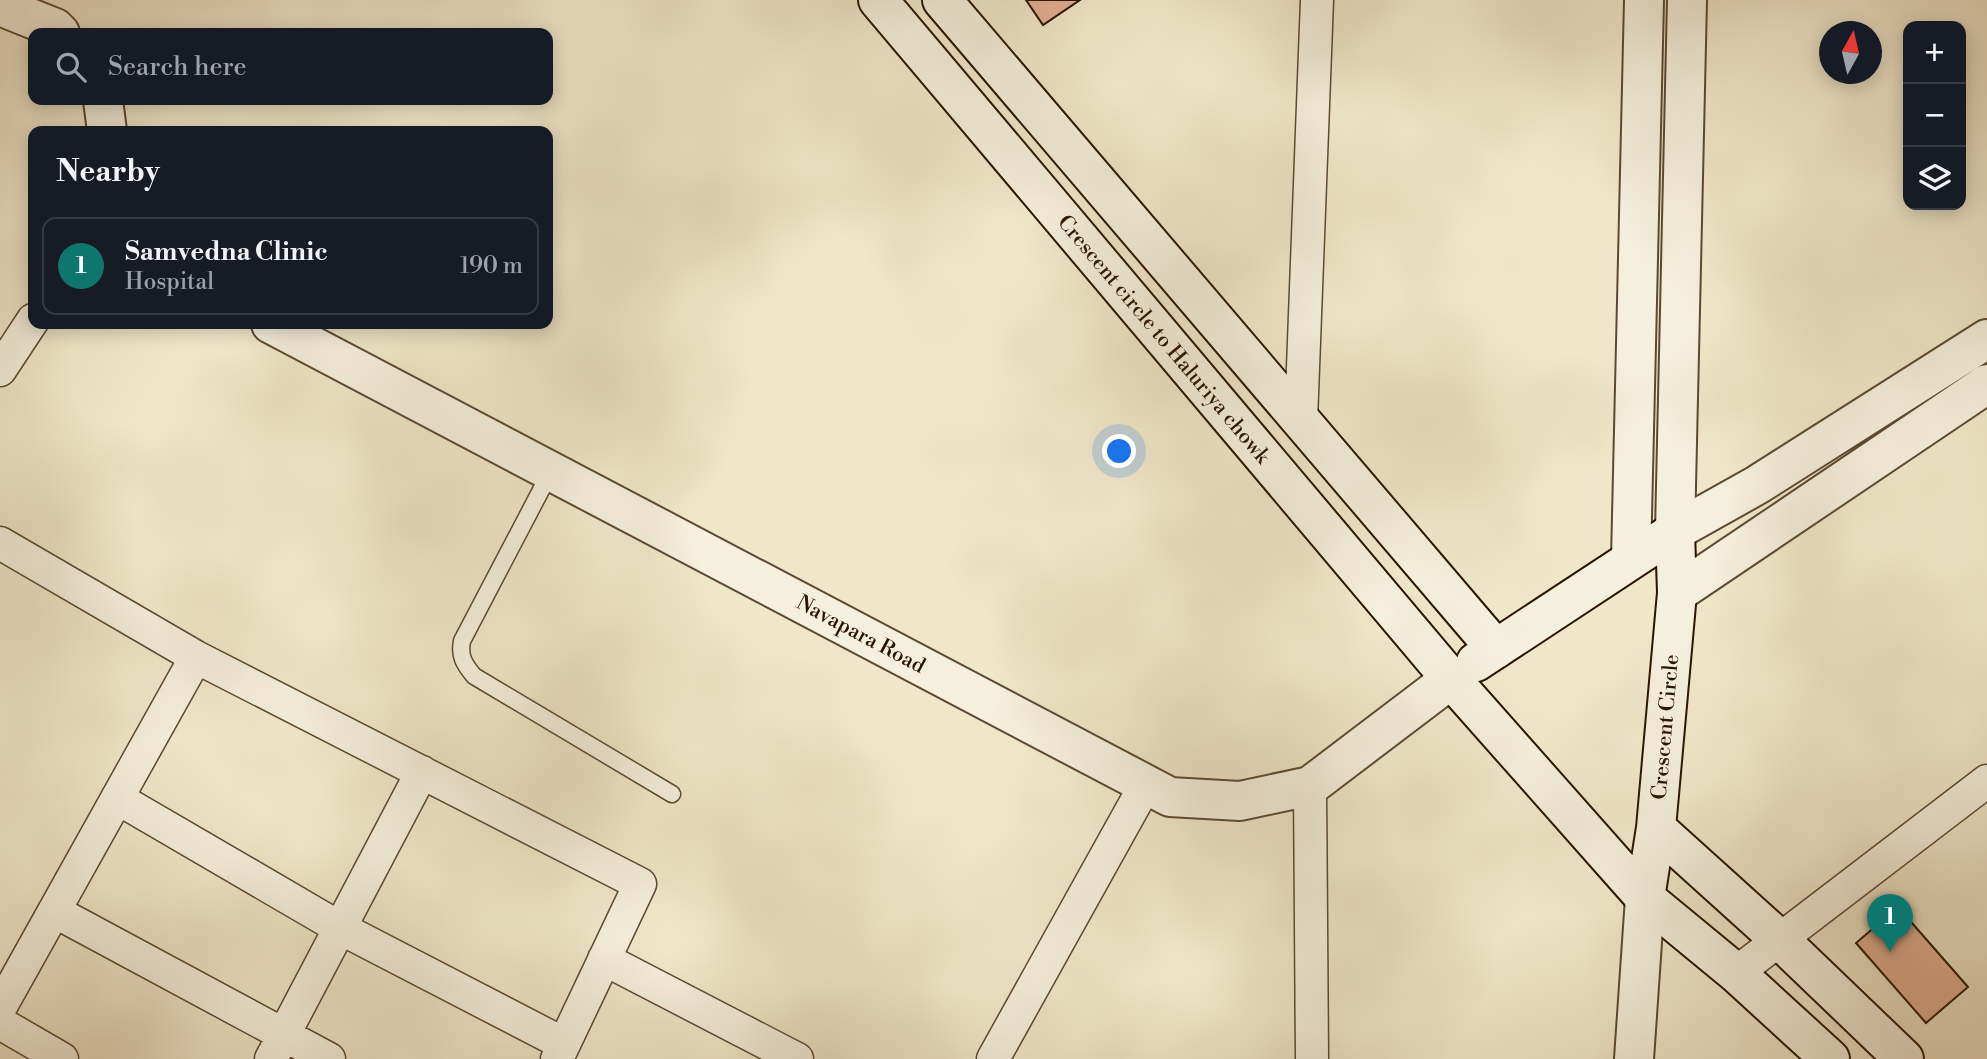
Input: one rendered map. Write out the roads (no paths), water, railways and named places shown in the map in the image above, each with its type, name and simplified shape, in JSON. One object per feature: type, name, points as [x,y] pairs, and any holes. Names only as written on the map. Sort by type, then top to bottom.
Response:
[{"type":"street","name":"Crescent circle to Haluriya chowk","points":[[878,0],[1451,679]]},
{"type":"street","points":[[942,0],[1496,649]]},
{"type":"street","points":[[1631,559],[1644,0]]},
{"type":"street","name":"Crescent Circle","points":[[1634,1059],[1645,898],[1656,828],[1677,593],[1675,531],[1687,0]]},
{"type":"street","points":[[0,6],[55,28]]},
{"type":"street","points":[[1301,420],[1309,7]]},
{"type":"street","points":[[104,105],[106,126]]},
{"type":"street","points":[[0,370],[28,328]]},
{"type":"street","name":"Navapara Road","points":[[281,329],[1170,797],[1240,802],[1310,786],[1451,679]]},
{"type":"street","points":[[1830,1059],[1737,973],[1645,898],[1451,679],[1675,531],[1757,485],[1987,339]]},
{"type":"street","points":[[1677,593],[1987,384]]},
{"type":"street","points":[[0,543],[196,657],[640,884],[561,1051],[117,799]]},
{"type":"street","points":[[0,1008],[196,657]]},
{"type":"street","points":[[278,1047],[422,772]]},
{"type":"street","points":[[1737,973],[1987,781]]},
{"type":"street","points":[[993,1059],[1146,784]]},
{"type":"street","points":[[1310,786],[1312,1059]]},
{"type":"street","points":[[1656,828],[1780,940],[1904,1059]]},
{"type":"street","points":[[54,911],[278,1047],[329,1059]]},
{"type":"street","points":[[604,959],[797,1059]]},
{"type":"street","points":[[0,1023],[62,1059]]},
{"type":"lane","points":[[551,471],[462,641],[460,651],[464,663],[474,676],[672,794]]},
{"type":"place","name":"Samvedna Clinic","points":[[1890,952]]}]
